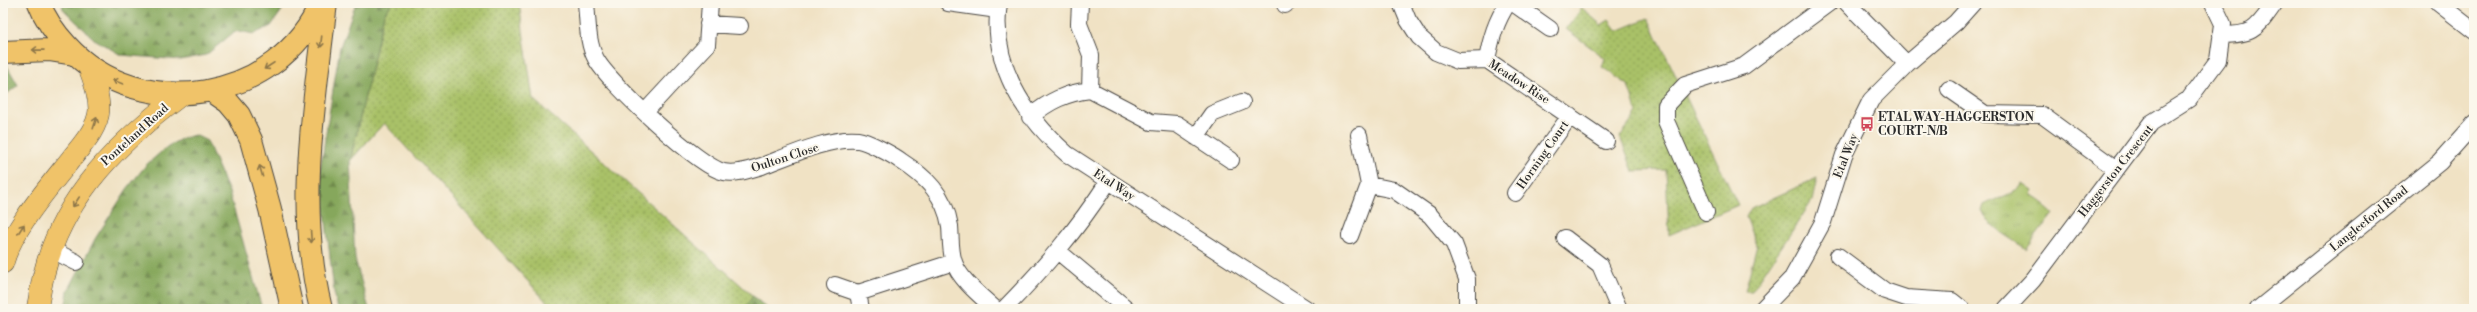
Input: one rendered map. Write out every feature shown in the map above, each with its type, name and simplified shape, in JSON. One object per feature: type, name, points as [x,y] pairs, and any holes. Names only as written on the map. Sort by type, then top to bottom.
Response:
[{"type":"highway","points":[[40,8],[56,34],[81,60],[110,78],[132,88],[157,93],[181,95],[212,92],[244,81],[272,64],[296,42],[315,15],[321,3]]},
{"type":"highway","points":[[321,309],[311,245],[308,156],[326,3]]},
{"type":"highway","points":[[3,52],[43,50],[81,60]]},
{"type":"highway","points":[[212,92],[228,102],[239,115],[251,140],[270,209],[292,309]]},
{"type":"main road","points":[[4,255],[34,207],[94,128],[99,110],[96,87],[81,60]]},
{"type":"main road","name":"Ponteland Road","points":[[37,309],[45,269],[52,250],[69,213],[97,169],[159,112],[181,95]]},
{"type":"street","name":"Oulton Close","points":[[586,3],[590,41],[595,58],[605,73],[645,112],[705,164],[724,172],[746,171],[833,142],[859,140],[900,160],[928,179],[943,199],[950,224],[954,262],[963,277],[995,309]]},
{"type":"street","points":[[645,112],[707,45],[710,3]]},
{"type":"street","points":[[948,3],[998,6]]},
{"type":"street","points":[[1080,3],[1079,24],[1091,55],[1090,90]]},
{"type":"street","name":"Meadow Rise","points":[[1401,3],[1408,20],[1418,37],[1436,52],[1458,61],[1487,60],[1606,141]]},
{"type":"street","points":[[1487,60],[1492,34],[1499,16],[1508,3]]},
{"type":"street","points":[[1513,3],[1550,29]]},
{"type":"street","points":[[1706,212],[1666,121],[1666,105],[1685,85],[1744,66],[1829,3]]},
{"type":"street","points":[[1847,3],[1907,64]]},
{"type":"street","name":"Etal Way","points":[[1762,309],[1792,278],[1823,222],[1844,154],[1871,100],[1907,64],[1956,22],[1972,3]]},
{"type":"street","name":"Haggerston Crescent","points":[[2006,309],[2033,280],[2152,123],[2189,99],[2218,60],[2223,24],[2213,3]]},
{"type":"street","points":[[2221,35],[2243,35],[2257,27],[2274,3]]},
{"type":"street","points":[[2438,3],[2474,31]]},
{"type":"street","name":"Etal Way","points":[[998,6],[998,38],[1005,68],[1017,95],[1030,117],[1067,154],[1108,182],[1307,309]]},
{"type":"street","points":[[708,24],[740,26]]},
{"type":"street","points":[[1949,89],[1985,114],[2042,115],[2116,169]]},
{"type":"street","points":[[1030,117],[1047,103],[1070,92],[1090,90],[1109,99],[1127,111],[1151,122],[1177,124],[1231,160]]},
{"type":"street","points":[[1196,137],[1212,114],[1242,102]]},
{"type":"street","name":"Horning Court","points":[[1515,193],[1570,116]]},
{"type":"street","name":"Langleeford Road","points":[[2258,309],[2440,162],[2474,124]]},
{"type":"street","points":[[1350,236],[1369,185],[1359,135]]},
{"type":"street","points":[[1004,309],[1058,252],[1084,220],[1108,182]]},
{"type":"street","points":[[1369,185],[1394,190],[1400,194],[1430,215],[1454,244],[1467,279],[1467,309]]},
{"type":"street","points":[[1565,238],[1600,265],[1619,309]]},
{"type":"street","points":[[52,250],[76,262]]},
{"type":"street","points":[[1058,252],[1128,309]]},
{"type":"street","points":[[1838,256],[1885,291],[1906,298],[1952,301],[1962,309]]},
{"type":"street","points":[[835,285],[860,301],[954,262]]},
{"type":"green space","points":[[62,3],[287,3],[271,26],[254,34],[239,31],[233,33],[206,55],[181,60],[121,55],[94,39],[63,9]]},
{"type":"green space","points":[[356,3],[392,3],[384,14],[350,161],[355,259],[369,309],[338,309],[334,292],[320,170],[340,47]]},
{"type":"green space","points":[[392,3],[519,3],[533,99],[753,296],[744,309],[553,309],[384,123],[350,161],[384,14]]},
{"type":"green space","points":[[1582,8],[1601,25],[1609,20],[1617,31],[1648,18],[1738,205],[1669,235],[1666,170],[1633,171],[1620,137],[1637,113],[1628,85],[1602,67],[1605,58],[1566,29]]},
{"type":"green space","points":[[3,59],[18,85],[3,97]]},
{"type":"green space","points":[[195,135],[207,141],[229,192],[262,309],[65,309],[68,291],[95,239],[127,189],[146,165],[168,146],[183,138]]},
{"type":"green space","points":[[1817,178],[1812,201],[1752,291],[1745,291],[1757,245],[1746,217],[1751,208]]},
{"type":"green space","points":[[2023,183],[2033,190],[2031,194],[2046,205],[2045,207],[2053,214],[2026,249],[1995,228],[1985,217],[1982,211],[1984,205],[2018,190]]},
{"type":"green space","points":[[753,296],[768,309],[744,309]]},
{"type":"place","name":"ETAL WAY-HAGGERSTON COURT-N/B","points":[[1867,124]]}]
